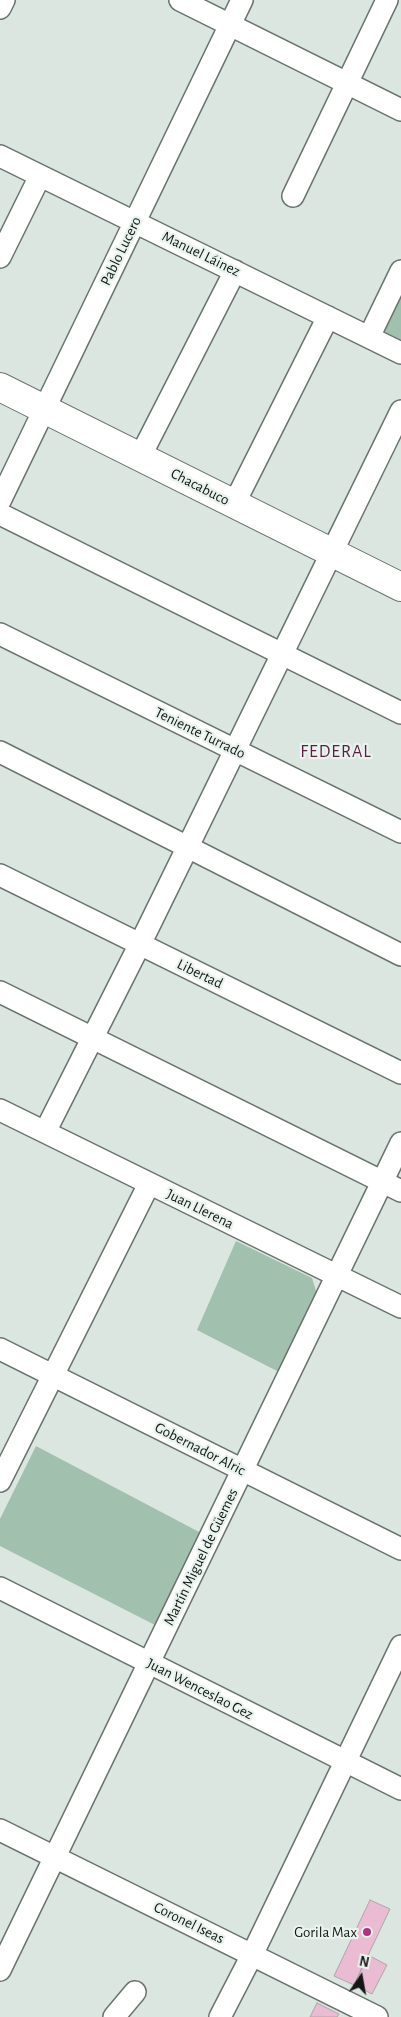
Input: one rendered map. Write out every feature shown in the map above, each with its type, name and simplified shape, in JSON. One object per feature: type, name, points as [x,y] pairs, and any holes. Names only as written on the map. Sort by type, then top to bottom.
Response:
[{"type":"main road","name":"Chacabuco","points":[[0,388],[401,587]]},
{"type":"street","points":[[0,8],[4,0]]},
{"type":"street","points":[[180,0],[401,110]]},
{"type":"street","name":"Pablo Lucero","points":[[0,501],[242,0]]},
{"type":"street","points":[[293,196],[387,0]]},
{"type":"street","name":"Manuel Láinez","points":[[0,156],[401,353]]},
{"type":"street","points":[[0,257],[40,176]]},
{"type":"street","points":[[140,457],[235,271]]},
{"type":"street","points":[[369,337],[401,271]]},
{"type":"street","points":[[234,504],[328,317]]},
{"type":"street","points":[[45,1132],[140,944],[401,411]]},
{"type":"street","points":[[0,514],[401,713]]},
{"type":"street","name":"Teniente Turrado","points":[[0,634],[401,832]]},
{"type":"street","points":[[0,752],[401,955]]},
{"type":"street","name":"Libertad","points":[[0,875],[401,1073]]},
{"type":"street","points":[[0,992],[392,1187]]},
{"type":"street","name":"Juan Llerena","points":[[0,1110],[401,1307]]},
{"type":"street","name":"Martín Miguel de Güemes","points":[[0,1970],[337,1276],[392,1187],[401,1143]]},
{"type":"street","points":[[0,1482],[149,1184]]},
{"type":"street","name":"Gobernador Alric","points":[[0,1349],[401,1549]]},
{"type":"street","name":"Juan Wenceslao Gez","points":[[0,1588],[401,1789]]},
{"type":"street","points":[[220,2017],[252,1955],[401,1646]]},
{"type":"street","name":"Coronel Iseas","points":[[0,1830],[377,2017]]},
{"type":"street","points":[[114,2017],[135,1992]]},
{"type":"green space","points":[[401,288],[401,343],[379,332]]},
{"type":"green space","points":[[236,1241],[312,1278],[317,1294],[279,1372],[197,1330]]},
{"type":"green space","points":[[36,1446],[201,1533],[155,1625],[0,1546],[0,1519]]},
{"type":"building","name":"Gorila Max","points":[[370,1900],[390,1909],[354,1985],[334,1976]]},
{"type":"building","points":[[368,1955],[387,1965],[372,1994],[354,1985]]},
{"type":"building","points":[[317,2003],[339,2014],[337,2017],[310,2017]]},
{"type":"place","name":"Gorila Max","points":[[367,1932]]},
{"type":"district","name":"FEDERAL","points":[[336,752]]}]
